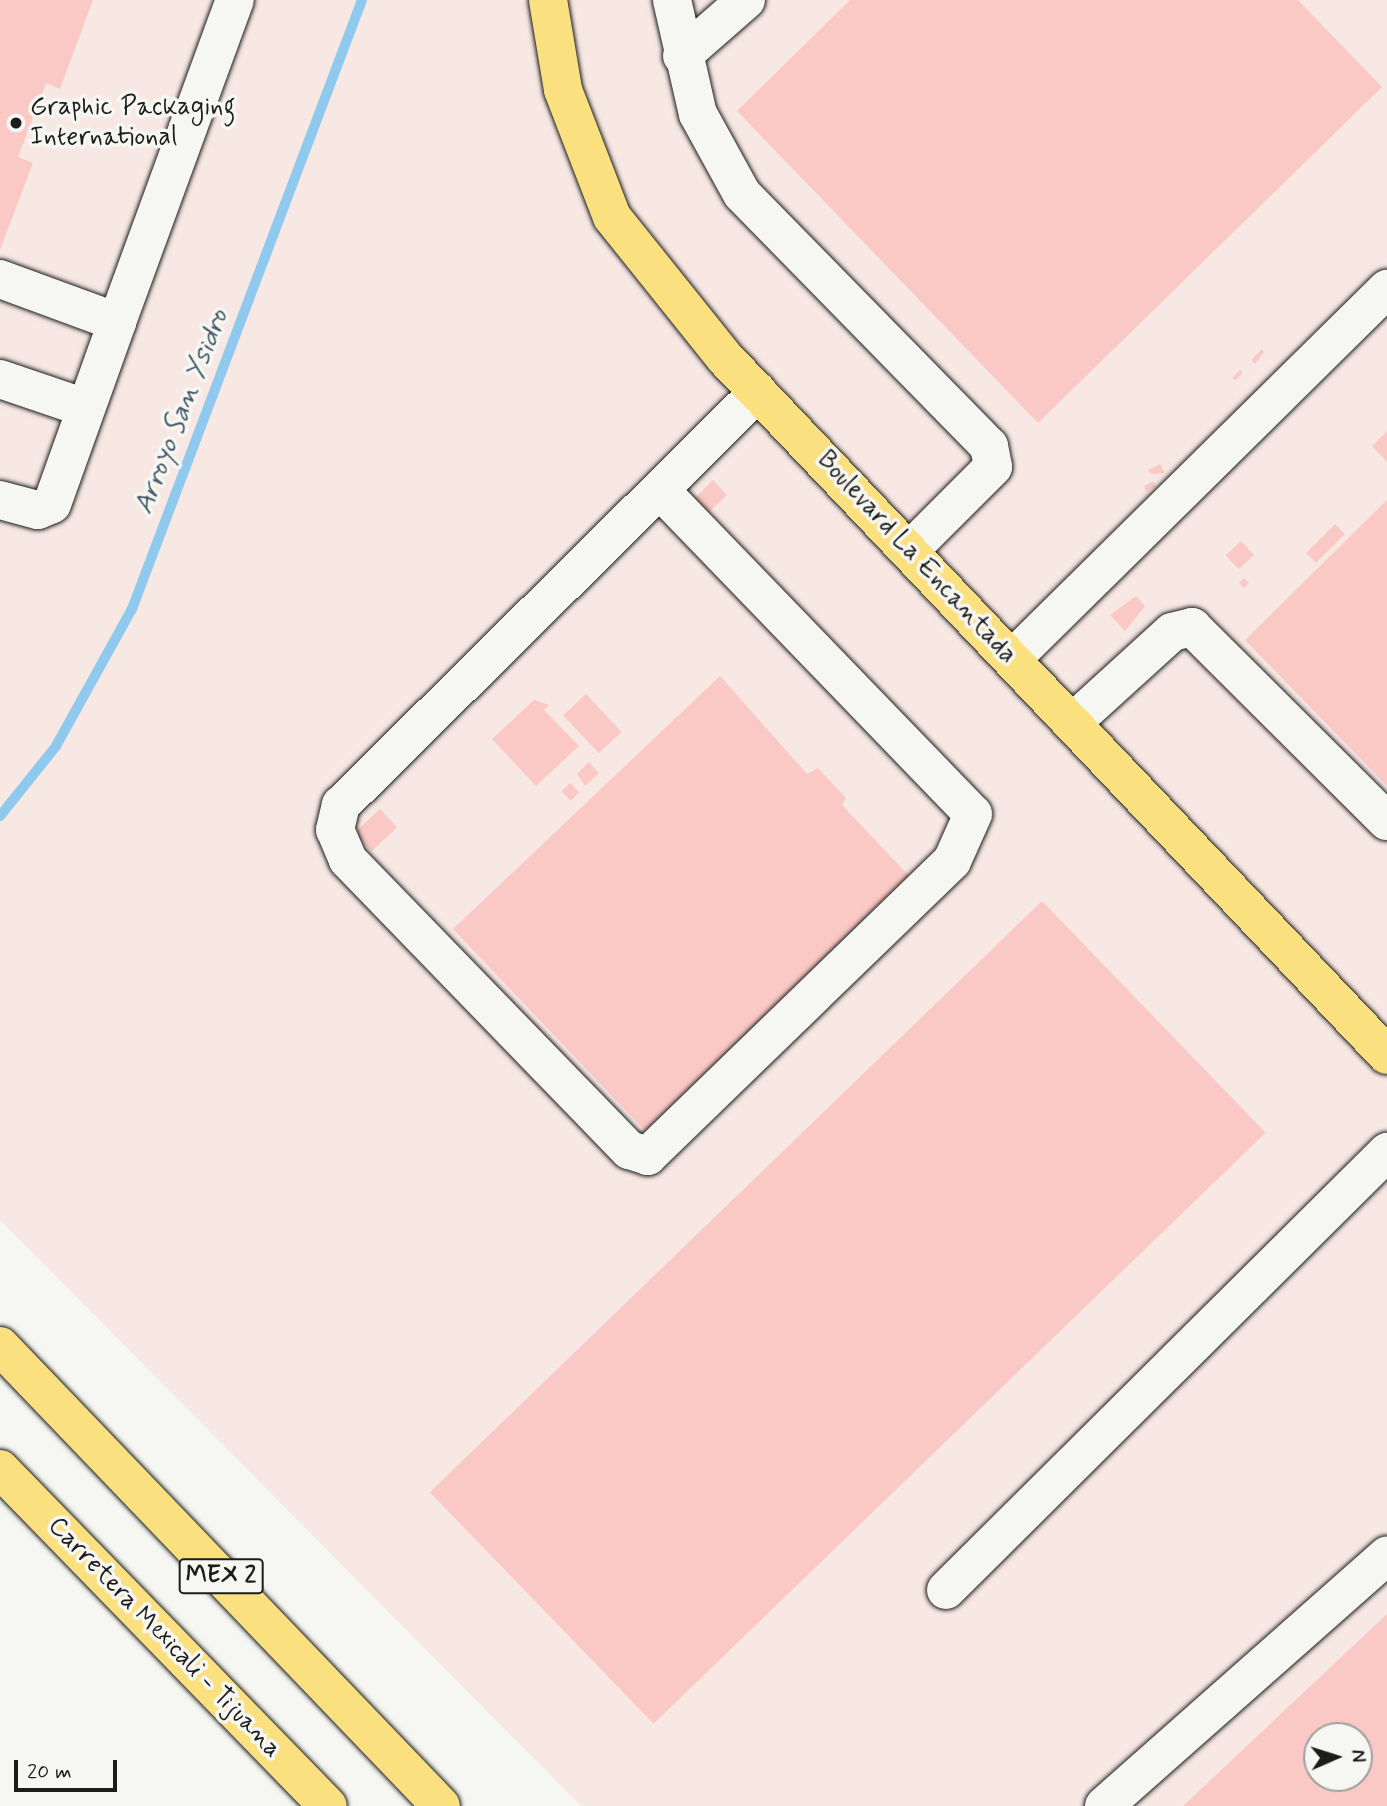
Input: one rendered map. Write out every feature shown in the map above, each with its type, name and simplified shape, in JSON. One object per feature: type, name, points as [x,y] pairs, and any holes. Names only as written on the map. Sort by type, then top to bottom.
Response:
[{"type":"main road","name":"Boulevard La Encantada","points":[[548,0],[563,90],[612,217],[758,392],[1387,1055]]},
{"type":"main road","name":"MEX 2","points":[[0,1346],[441,1806]]},
{"type":"main road","name":"Carretera Mexicali - Tijuana","points":[[0,1469],[328,1806]]},
{"type":"lane","points":[[0,500],[38,510],[52,504],[235,0]]},
{"type":"lane","points":[[672,0],[682,57],[698,114],[742,194],[989,446],[993,467],[909,551]]},
{"type":"lane","points":[[682,57],[746,0]]},
{"type":"lane","points":[[0,279],[117,322]]},
{"type":"lane","points":[[1012,659],[1387,289]]},
{"type":"lane","points":[[0,379],[85,408]]},
{"type":"lane","points":[[660,490],[973,814],[952,861],[648,1156],[629,1150],[348,860],[335,830],[341,805],[758,392]]},
{"type":"lane","points":[[1072,723],[1172,632],[1192,627],[1387,821]]},
{"type":"lane","points":[[946,1590],[1387,1152]]},
{"type":"lane","points":[[1104,1806],[1387,1556]]},
{"type":"shaded area","points":[[0,0],[1387,0],[1387,1806],[581,1806],[0,1220]]},
{"type":"building","name":"Graphic Packaging International","points":[[0,0],[93,0],[60,89],[46,83],[18,157],[33,163],[0,250]]},
{"type":"building","points":[[850,0],[1298,0],[1382,87],[1038,423],[737,111]]},
{"type":"building","points":[[1262,349],[1264,352],[1255,364],[1251,360]]},
{"type":"building","points":[[1240,370],[1243,373],[1235,381],[1232,378]]},
{"type":"building","points":[[1387,431],[1387,462],[1372,446]]},
{"type":"building","points":[[1160,464],[1165,473],[1151,474],[1148,470]]},
{"type":"building","points":[[713,480],[727,495],[708,513],[689,504]]},
{"type":"building","points":[[1153,481],[1156,486],[1146,492],[1144,486]]},
{"type":"building","points":[[1387,500],[1387,786],[1245,640]]},
{"type":"building","points":[[1335,524],[1345,534],[1316,563],[1306,553]]},
{"type":"building","points":[[1241,541],[1254,555],[1239,569],[1226,555]]},
{"type":"building","points":[[1244,578],[1249,583],[1244,588],[1239,583]]},
{"type":"building","points":[[1136,596],[1145,606],[1125,631],[1110,615]]},
{"type":"building","points":[[720,676],[807,774],[818,768],[846,798],[842,805],[911,878],[648,1134],[453,929]]},
{"type":"building","points":[[586,694],[621,732],[599,753],[563,715]]},
{"type":"building","points":[[534,700],[549,705],[544,710],[579,746],[536,786],[492,739]]},
{"type":"building","points":[[589,762],[599,773],[585,786],[577,774]]},
{"type":"building","points":[[570,783],[579,792],[571,801],[562,791]]},
{"type":"building","points":[[380,809],[397,827],[371,851],[354,833]]},
{"type":"building","points":[[1042,901],[1266,1133],[654,1724],[430,1492]]},
{"type":"building","points":[[1387,1614],[1387,1806],[1183,1806]]},
{"type":"waterway","name":"Arroyo San Ysidro","points":[[0,816],[56,746],[132,609],[362,0]]},
{"type":"place","name":"Graphic Packaging International","points":[[16,123]]}]
